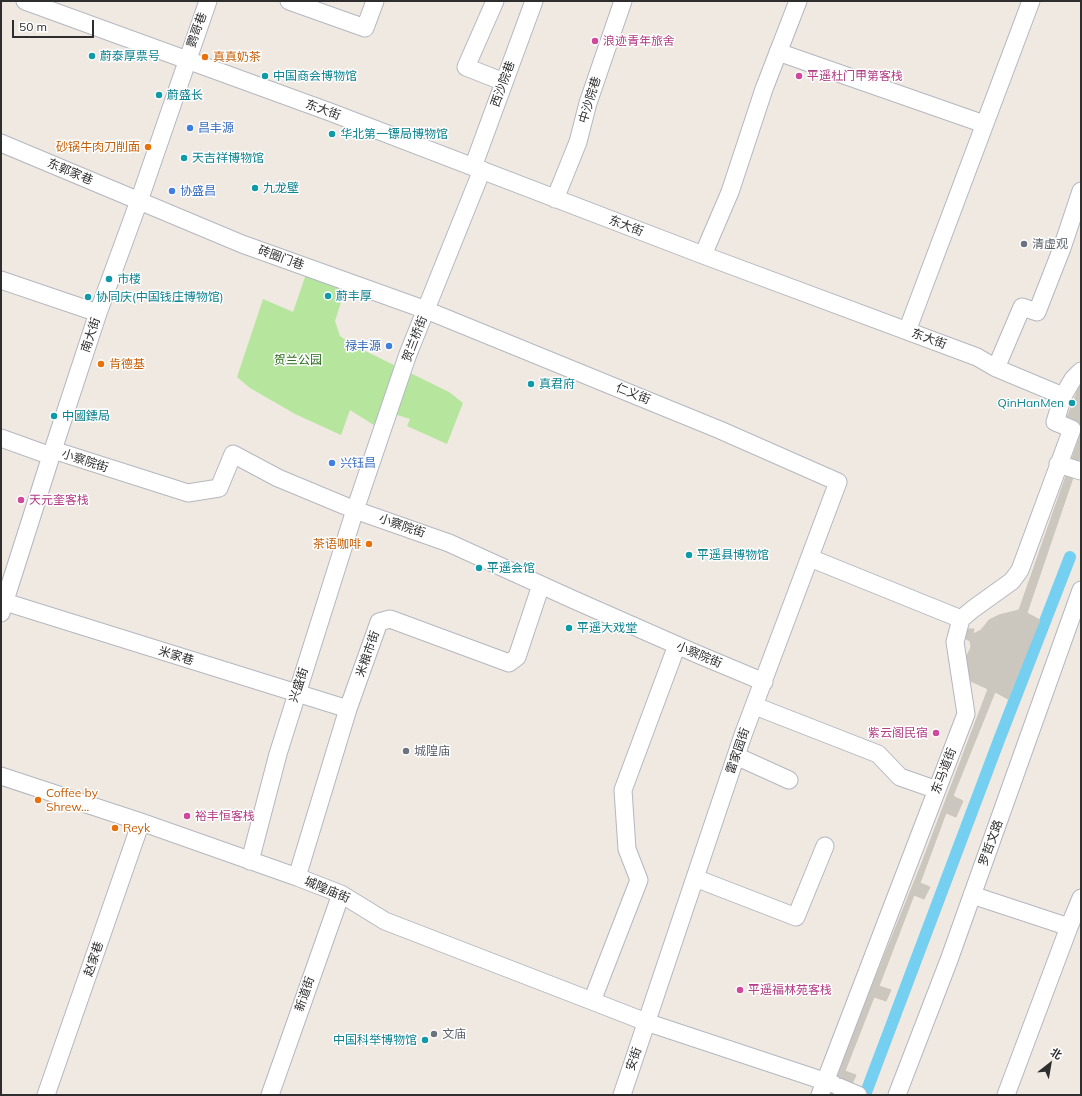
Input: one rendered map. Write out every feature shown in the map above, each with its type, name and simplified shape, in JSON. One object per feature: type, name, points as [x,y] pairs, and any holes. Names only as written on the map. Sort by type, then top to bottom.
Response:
[{"type":"street","name":"东大街","points":[[26,1],[977,357],[996,368],[1063,396]]},
{"type":"street","name":"鹦哥巷","points":[[187,60],[208,1]]},
{"type":"street","points":[[289,1],[365,28],[375,1]]},
{"type":"street","points":[[495,1],[466,67],[504,82]]},
{"type":"street","name":"西沙院巷","points":[[478,169],[504,82],[534,1]]},
{"type":"street","name":"中沙院巷","points":[[555,199],[578,142],[588,104],[623,1]]},
{"type":"street","points":[[703,255],[730,192],[764,89],[798,1]]},
{"type":"street","points":[[907,331],[1030,1]]},
{"type":"street","points":[[778,52],[984,124]]},
{"type":"street","name":"南大街","points":[[3,608],[98,313],[139,201],[187,60]]},
{"type":"street","name":"东郭家巷","points":[[1,143],[139,201]]},
{"type":"street","name":"贺兰桥街","points":[[355,510],[408,354],[426,310],[478,169]]},
{"type":"street","points":[[996,368],[1022,307],[1037,312],[1062,248],[1081,191]]},
{"type":"street","name":"砖圈门巷","points":[[139,201],[242,244],[426,310]]},
{"type":"street","points":[[1,280],[98,313]]},
{"type":"street","name":"仁义街","points":[[426,310],[720,430],[838,482]]},
{"type":"street","points":[[1063,396],[1073,379],[1081,371]]},
{"type":"street","name":"东马道街","points":[[829,1087],[966,714],[955,642],[962,620],[973,609],[1012,581],[1020,570],[1072,429],[1054,422],[1063,396]]},
{"type":"street","points":[[1,438],[52,453]]},
{"type":"street","name":"小察院街","points":[[52,453],[188,493],[219,488],[233,454],[278,478],[355,510],[449,542],[677,646],[764,682]]},
{"type":"street","points":[[1058,464],[1081,472]]},
{"type":"street","name":"雷家园街","points":[[646,1022],[736,756],[838,482]]},
{"type":"street","name":"兴盛街","points":[[250,861],[278,754],[296,693],[355,510]]},
{"type":"street","points":[[810,558],[962,620]]},
{"type":"street","name":"米粮市街","points":[[297,877],[348,709],[379,622],[390,620],[509,663],[517,657],[541,585]]},
{"type":"street","name":"罗哲文路","points":[[897,1095],[972,895],[1081,590]]},
{"type":"street","name":"米家巷","points":[[3,608],[348,709]]},
{"type":"street","points":[[592,1001],[639,880],[627,849],[623,790],[677,646]]},
{"type":"street","points":[[754,706],[878,754],[900,777],[937,790]]},
{"type":"street","points":[[736,756],[789,780]]},
{"type":"street","name":"城隍庙街","points":[[1,776],[141,822],[297,877],[341,894],[385,921],[646,1022],[829,1087],[858,1095]]},
{"type":"street","name":"赵家巷","points":[[46,1095],[141,822]]},
{"type":"street","points":[[695,878],[796,917],[825,846]]},
{"type":"street","name":"新道街","points":[[270,1095],[341,894]]},
{"type":"street","points":[[972,895],[1069,927]]},
{"type":"street","points":[[1006,1095],[1081,898]]},
{"type":"street","name":"安街","points":[[622,1095],[646,1022]]},
{"type":"green space","name":"贺兰公园","points":[[306,274],[346,287],[335,321],[340,336],[353,345],[449,392],[463,403],[447,444],[407,426],[410,419],[384,411],[377,427],[350,410],[341,435],[295,414],[250,388],[237,377],[263,299],[293,312]]},
{"type":"building","points":[[1079,387],[1081,387],[1081,425],[1066,420]]},
{"type":"building","points":[[1081,433],[1081,454],[1027,613],[1040,620],[1008,699],[995,692],[953,796],[963,801],[956,817],[946,813],[920,883],[930,887],[924,899],[914,895],[879,986],[891,990],[886,1001],[874,997],[845,1071],[856,1075],[851,1086],[841,1082],[836,1095],[828,1095],[921,865],[988,689],[964,678],[963,664],[971,647],[970,641],[962,637],[964,629],[974,629],[973,634],[981,630],[989,620],[999,615],[1019,610]]},
{"type":"waterway","points":[[865,1095],[1070,557]]},
{"type":"place","name":"浪迹青年旅舍","points":[[595,41]]},
{"type":"place","name":"蔚泰厚票号","points":[[92,56]]},
{"type":"place","name":"真真奶茶","points":[[205,57]]},
{"type":"place","name":"中国商会博物馆","points":[[265,76]]},
{"type":"place","name":"平遥杜门甲第客栈","points":[[799,76]]},
{"type":"place","name":"蔚盛长","points":[[159,95]]},
{"type":"place","name":"昌丰源","points":[[190,128]]},
{"type":"place","name":"华北第一镖局博物馆","points":[[332,134]]},
{"type":"place","name":"砂锅牛肉刀削面","points":[[148,147]]},
{"type":"place","name":"天吉祥博物馆","points":[[184,158]]},
{"type":"place","name":"九龙壁","points":[[255,188]]},
{"type":"place","name":"协盛昌","points":[[172,191]]},
{"type":"place","name":"清虚观","points":[[1024,244]]},
{"type":"place","name":"市楼","points":[[109,279]]},
{"type":"place","name":"蔚丰厚","points":[[328,296]]},
{"type":"place","name":"协同庆(中国钱庄博物馆)","points":[[88,297]]},
{"type":"place","name":"禄丰源","points":[[389,346]]},
{"type":"place","name":"肯德基","points":[[101,364]]},
{"type":"place","name":"真君府","points":[[531,384]]},
{"type":"place","name":"QinHanMen","points":[[1072,403]]},
{"type":"place","name":"中國鏢局","points":[[54,416]]},
{"type":"place","name":"兴钰昌","points":[[332,463]]},
{"type":"place","name":"天元奎客栈","points":[[21,500]]},
{"type":"place","name":"茶语咖啡","points":[[369,544]]},
{"type":"place","name":"平遥县博物馆","points":[[689,555]]},
{"type":"place","name":"平遥会馆","points":[[479,568]]},
{"type":"place","name":"平遥大戏堂","points":[[569,628]]},
{"type":"place","name":"紫云阁民宿","points":[[936,733]]},
{"type":"place","name":"城隍庙","points":[[406,751]]},
{"type":"place","name":"Coffee by Shrew...","points":[[38,800]]},
{"type":"place","name":"裕丰恒客栈","points":[[187,816]]},
{"type":"place","name":"Reyk","points":[[115,828]]},
{"type":"place","name":"平遥福林苑客栈","points":[[740,990]]},
{"type":"place","name":"文庙","points":[[434,1034]]},
{"type":"place","name":"中国科举博物馆","points":[[425,1040]]}]
